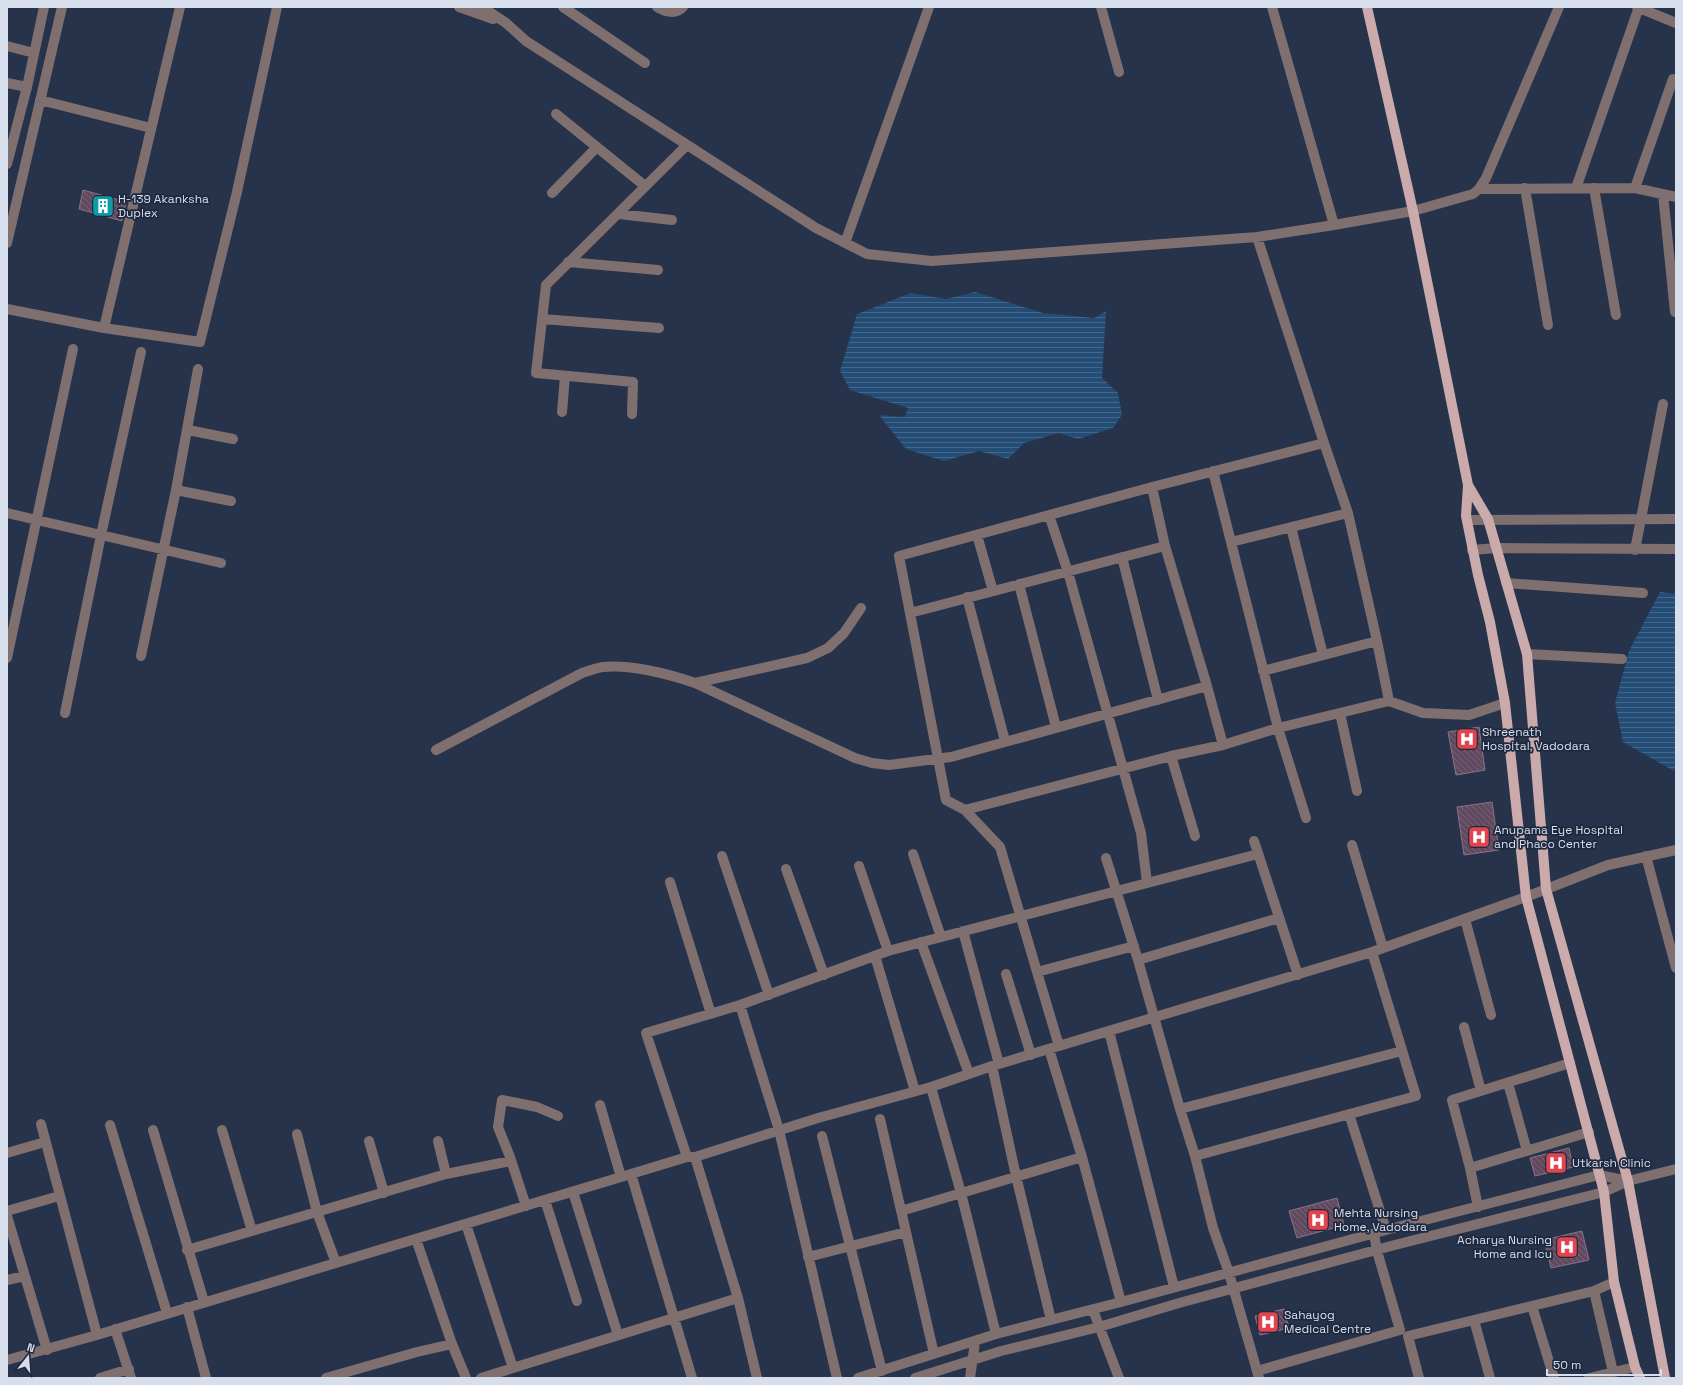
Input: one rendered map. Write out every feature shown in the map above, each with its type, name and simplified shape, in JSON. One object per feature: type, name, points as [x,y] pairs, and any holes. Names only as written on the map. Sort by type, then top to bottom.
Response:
[{"type":"main road","points":[[1367,7],[1413,211],[1468,485],[1466,520],[1490,622],[1505,703],[1526,897],[1604,1192],[1614,1282],[1635,1367],[1640,1378]]},
{"type":"main road","points":[[1468,485],[1488,519],[1527,654],[1546,889],[1628,1181],[1665,1378]]},
{"type":"street","points":[[7,164],[12,124],[27,87],[44,7]]},
{"type":"street","points":[[7,243],[62,7]]},
{"type":"street","points":[[104,328],[180,7]]},
{"type":"street","points":[[7,309],[104,328],[200,342],[237,192],[277,7]]},
{"type":"street","points":[[459,7],[506,23]]},
{"type":"street","points":[[482,7],[506,23],[526,41],[816,228],[867,254],[932,261],[1257,237],[1334,226],[1413,211],[1460,199],[1473,194],[1479,189],[1486,178],[1559,7]]},
{"type":"street","points":[[563,7],[645,63]]},
{"type":"street","points":[[657,7],[671,12],[679,11],[682,7]]},
{"type":"street","points":[[845,243],[929,7]]},
{"type":"street","points":[[1101,7],[1119,72]]},
{"type":"street","points":[[1272,7],[1334,226]]},
{"type":"street","points":[[1576,188],[1638,7],[1676,23]]},
{"type":"street","points":[[7,46],[34,53]]},
{"type":"street","points":[[1635,188],[1673,80]]},
{"type":"street","points":[[7,83],[27,87]]},
{"type":"street","points":[[40,100],[151,128]]},
{"type":"street","points":[[556,114],[645,186]]},
{"type":"street","points":[[632,414],[633,382],[536,373],[546,285],[687,145]]},
{"type":"street","points":[[552,193],[597,147]]},
{"type":"street","points":[[1525,188],[1548,325]]},
{"type":"street","points":[[1594,188],[1616,315]]},
{"type":"street","points":[[1479,189],[1635,188],[1676,197]]},
{"type":"street","points":[[1662,194],[1675,312]]},
{"type":"street","points":[[619,214],[672,220]]},
{"type":"street","points":[[1257,237],[1348,513],[1389,701]]},
{"type":"street","points":[[568,262],[658,270]]},
{"type":"street","points":[[542,319],[659,328]]},
{"type":"street","points":[[7,658],[73,349]]},
{"type":"street","points":[[65,713],[140,352]]},
{"type":"street","points":[[141,656],[188,430],[198,369]]},
{"type":"street","points":[[562,412],[565,376]]},
{"type":"street","points":[[1635,550],[1664,404]]},
{"type":"street","points":[[188,430],[233,439]]},
{"type":"street","points":[[1059,1046],[1000,847],[965,810],[946,800],[900,556],[1152,487],[1324,443]]},
{"type":"street","points":[[1213,471],[1278,728],[1306,818]]},
{"type":"street","points":[[1152,487],[1165,546],[1223,745]]},
{"type":"street","points":[[176,490],[231,501]]},
{"type":"street","points":[[7,513],[221,563]]},
{"type":"street","points":[[1230,542],[1348,513]]},
{"type":"street","points":[[1049,515],[1068,572],[1141,833],[1147,883]]},
{"type":"street","points":[[1466,520],[1676,519]]},
{"type":"street","points":[[1291,527],[1323,655]]},
{"type":"street","points":[[977,535],[993,591]]},
{"type":"street","points":[[910,613],[1165,546]]},
{"type":"street","points":[[1472,550],[1496,548],[1635,550],[1676,549]]},
{"type":"street","points":[[1122,557],[1158,700]]},
{"type":"street","points":[[1506,583],[1643,593]]},
{"type":"street","points":[[1019,584],[1056,727]]},
{"type":"street","points":[[967,597],[1005,741]]},
{"type":"street","points":[[695,683],[807,658],[828,648],[844,633],[861,608]]},
{"type":"street","points":[[1263,671],[1377,641]]},
{"type":"street","points":[[1527,654],[1622,659]]},
{"type":"street","points":[[436,750],[582,673],[614,666],[659,673],[695,683],[855,758],[872,763],[889,765],[951,757],[1207,686]]},
{"type":"street","points":[[965,810],[1123,770],[1171,756],[1223,745],[1278,728],[1389,701],[1423,713],[1469,715],[1505,703]]},
{"type":"street","points":[[1340,713],[1357,791]]},
{"type":"street","points":[[1171,756],[1194,836]]},
{"type":"street","points":[[1254,841],[1298,975]]},
{"type":"street","points":[[1352,845],[1383,948]]},
{"type":"street","points":[[7,1360],[47,1350],[188,1308],[626,1175],[915,1091],[1031,1054],[1298,975],[1372,952],[1465,919],[1608,865],[1676,850]]},
{"type":"street","points":[[913,854],[941,937]]},
{"type":"street","points":[[757,1378],[738,1298],[691,1157],[646,1033],[740,1005],[888,951],[1020,915],[1258,854]]},
{"type":"street","points":[[722,856],[769,995]]},
{"type":"street","points":[[1646,856],[1676,968]]},
{"type":"street","points":[[1106,858],[1118,890],[1180,1109],[1195,1156],[1213,1228],[1234,1289],[1257,1376],[1400,1330],[1377,1251],[1374,1234]]},
{"type":"street","points":[[859,866],[888,951]]},
{"type":"street","points":[[786,870],[824,975]]},
{"type":"street","points":[[670,882],[711,1014]]},
{"type":"street","points":[[1138,960],[1279,918]]},
{"type":"street","points":[[1465,919],[1491,1015]]},
{"type":"street","points":[[962,931],[995,1065],[1016,1176],[1051,1320]]},
{"type":"street","points":[[921,942],[969,1074]]},
{"type":"street","points":[[1037,972],[1134,946]]},
{"type":"street","points":[[1195,1156],[1416,1096],[1372,952]]},
{"type":"street","points":[[875,956],[915,1091]]},
{"type":"street","points":[[1006,974],[1031,1054]]},
{"type":"street","points":[[740,1005],[778,1130],[837,1378]]},
{"type":"street","points":[[1464,1028],[1481,1091]]},
{"type":"street","points":[[1109,1031],[1174,1287]]},
{"type":"street","points":[[1049,1049],[1082,1157],[1121,1302]]},
{"type":"street","points":[[1180,1109],[1402,1051]]},
{"type":"street","points":[[1478,1207],[1470,1168],[1452,1100],[1570,1063]]},
{"type":"street","points":[[1508,1082],[1527,1151]]},
{"type":"street","points":[[931,1086],[961,1193],[996,1334]]},
{"type":"street","points":[[526,1206],[498,1127],[502,1100],[537,1107],[558,1116]]},
{"type":"street","points":[[600,1105],[675,1317],[692,1378]]},
{"type":"street","points":[[1349,1114],[1386,1230]]},
{"type":"street","points":[[880,1119],[934,1354]]},
{"type":"street","points":[[41,1124],[97,1335]]},
{"type":"street","points":[[110,1125],[168,1313]]},
{"type":"street","points":[[153,1130],[204,1302]]},
{"type":"street","points":[[222,1130],[252,1231]]},
{"type":"street","points":[[1470,1168],[1589,1132]]},
{"type":"street","points":[[297,1134],[317,1212],[336,1263]]},
{"type":"street","points":[[822,1136],[882,1371]]},
{"type":"street","points":[[369,1141],[384,1193]]},
{"type":"street","points":[[438,1141],[446,1174]]},
{"type":"street","points":[[7,1153],[45,1142]]},
{"type":"street","points":[[902,1211],[1082,1157]]},
{"type":"street","points":[[188,1250],[446,1174],[511,1161]]},
{"type":"street","points":[[915,1378],[1001,1351],[1099,1327],[1234,1289],[1604,1192],[1628,1181],[1676,1169]]},
{"type":"street","points":[[860,1378],[996,1334],[1093,1310],[1386,1230],[1599,1175],[1628,1181]]},
{"type":"street","points":[[573,1192],[618,1335]]},
{"type":"street","points":[[7,1211],[59,1196]]},
{"type":"street","points":[[545,1200],[577,1302]]},
{"type":"street","points":[[7,1216],[47,1350]]},
{"type":"street","points":[[466,1224],[513,1368]]},
{"type":"street","points":[[808,1257],[906,1232]]},
{"type":"street","points":[[416,1239],[452,1344],[466,1378]]},
{"type":"street","points":[[7,1280],[25,1276]]},
{"type":"street","points":[[1419,1378],[1408,1336],[1594,1291],[1614,1282]]},
{"type":"street","points":[[1594,1291],[1613,1372]]},
{"type":"street","points":[[481,1378],[738,1298]]},
{"type":"street","points":[[1532,1306],[1554,1378]]},
{"type":"street","points":[[188,1308],[206,1378]]},
{"type":"street","points":[[1093,1310],[1119,1378]]},
{"type":"street","points":[[1474,1320],[1490,1378]]},
{"type":"street","points":[[100,1378],[130,1374],[115,1329]]},
{"type":"street","points":[[970,1378],[975,1342]]},
{"type":"street","points":[[326,1378],[417,1352],[452,1344]]},
{"type":"street","points":[[1589,1378],[1635,1367]]},
{"type":"water","points":[[975,292],[1043,313],[1094,318],[1106,311],[1102,378],[1118,393],[1122,415],[1113,428],[1078,439],[1059,433],[1024,443],[1008,459],[979,451],[944,461],[906,449],[879,415],[905,417],[908,408],[850,390],[840,371],[857,314],[911,293],[946,299]]},
{"type":"water","points":[[1660,592],[1676,594],[1676,771],[1623,742],[1615,703],[1629,651]]},
{"type":"building","name":"H-139 Akanksha Duplex","points":[[83,190],[126,202],[122,221],[79,209]]},
{"type":"building","points":[[1479,727],[1485,770],[1456,775],[1448,732]]},
{"type":"building","points":[[1492,802],[1499,850],[1464,855],[1457,807]]},
{"type":"building","points":[[1569,1148],[1573,1167],[1535,1176],[1530,1158]]},
{"type":"building","points":[[1337,1198],[1344,1225],[1297,1238],[1289,1211]]},
{"type":"building","points":[[1582,1231],[1589,1260],[1551,1268],[1544,1240]]},
{"type":"building","points":[[1284,1309],[1289,1328],[1260,1335],[1255,1316]]},
{"type":"place","name":"H-139 Akanksha Duplex","points":[[103,206]]},
{"type":"place","name":"Shreenath Hospital, Vadodara","points":[[1467,739]]},
{"type":"place","name":"Anupama Eye Hospital and Phaco Center","points":[[1479,837]]},
{"type":"place","name":"Utkarsh Clinic","points":[[1556,1163]]},
{"type":"place","name":"Mehta Nursing Home, Vadodara","points":[[1318,1220]]},
{"type":"place","name":"Acharya Nursing Home and Icu","points":[[1567,1247]]},
{"type":"place","name":"Sahayog Medical Centre","points":[[1268,1322]]}]
